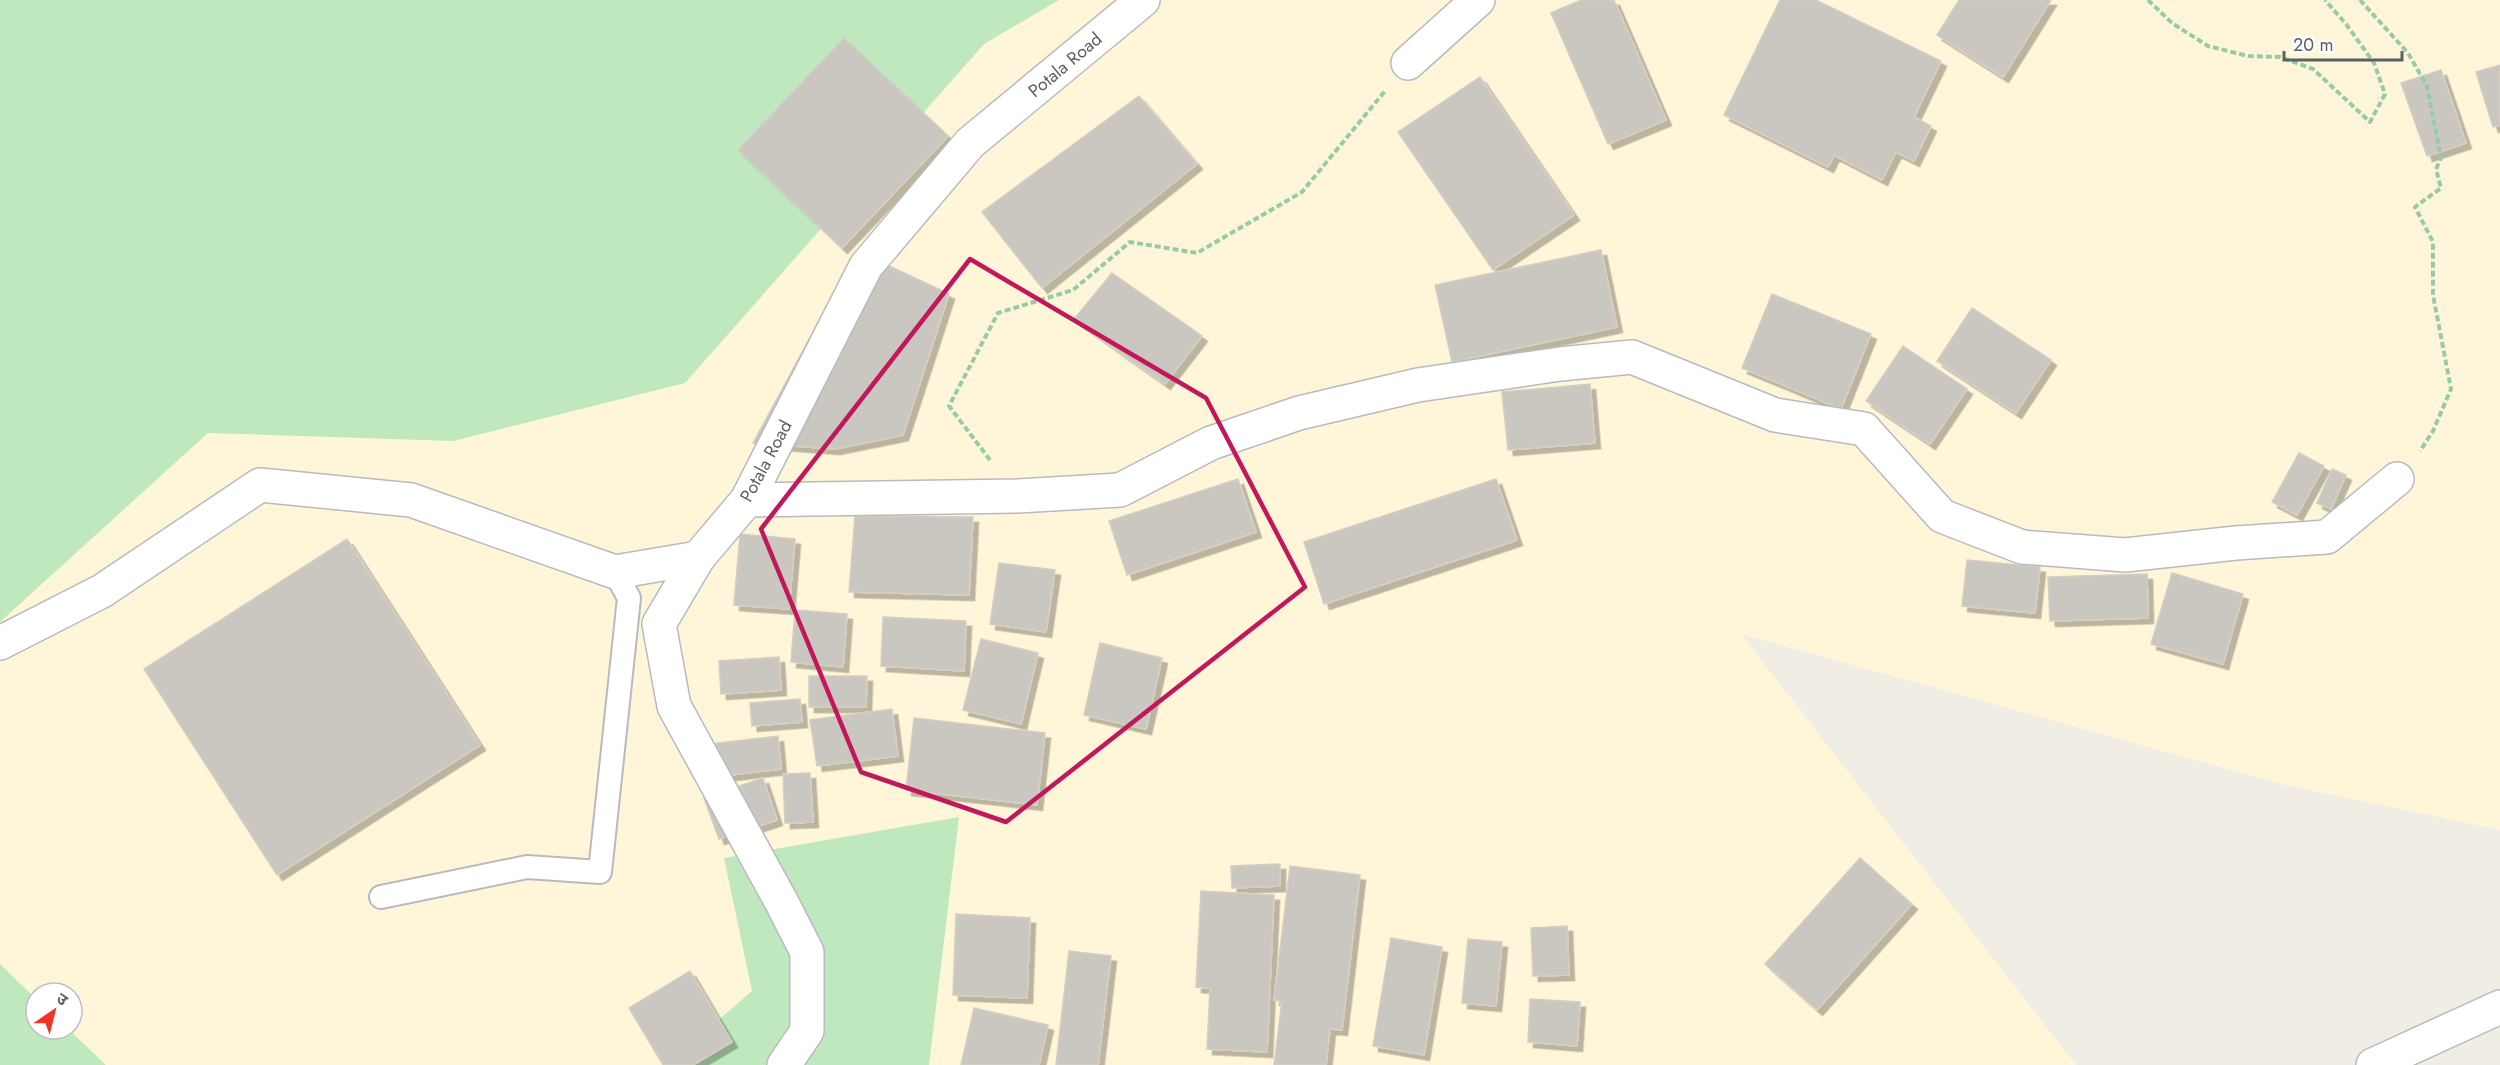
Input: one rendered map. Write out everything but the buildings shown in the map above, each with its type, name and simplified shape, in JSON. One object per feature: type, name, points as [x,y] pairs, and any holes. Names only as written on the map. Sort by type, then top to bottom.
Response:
[{"type":"street","name":"Potala Road","points":[[784,1065],[807,1031],[807,952],[674,706],[659,624],[698,558],[747,500],[866,266],[970,143],[1143,0]]},
{"type":"street","points":[[1408,63],[1478,0]]},
{"type":"street","points":[[747,500],[1018,496],[1120,490],[1211,442],[1299,413],[1418,385],[1560,364],[1632,357],[1775,415],[1864,429],[1942,516],[2022,547],[2125,555],[2236,543],[2326,537],[2397,479]]},
{"type":"street","points":[[0,643],[102,591],[260,485],[411,500],[615,572],[698,558]]},
{"type":"street","points":[[2373,1065],[2500,1007]]},
{"type":"lane","points":[[381,897],[527,867],[600,872],[629,598],[615,572]]},
{"type":"path","points":[[2148,0],[2172,23],[2208,46],[2248,56],[2280,57],[2313,69],[2370,122],[2385,94],[2374,63],[2346,24],[2325,0]]},
{"type":"path","points":[[2360,0],[2408,53],[2427,86],[2441,158],[2436,169],[2441,188],[2415,207],[2433,242],[2433,295],[2451,389],[2433,431],[2409,468],[2397,479]]},
{"type":"path","points":[[1018,496],[949,406],[998,313],[1073,290],[1130,242],[1197,254],[1302,192],[1408,63]]},
{"type":"highlighted area","points":[[970,259],[1206,398],[1305,587],[1006,822],[861,772],[761,529]]},
{"type":"shaded area","points":[[600,0],[2500,0],[2500,830],[2285,785],[1741,634],[2076,1065],[25,1065],[0,1031],[0,526]]},
{"type":"green space","points":[[0,0],[1059,0],[984,44],[685,383],[453,441],[208,433],[0,622]]},
{"type":"green space","points":[[959,817],[929,1065],[666,1065],[752,991],[724,858]]},
{"type":"green space","points":[[0,964],[24,987],[24,1041],[81,1041],[106,1065],[0,1065]]}]
